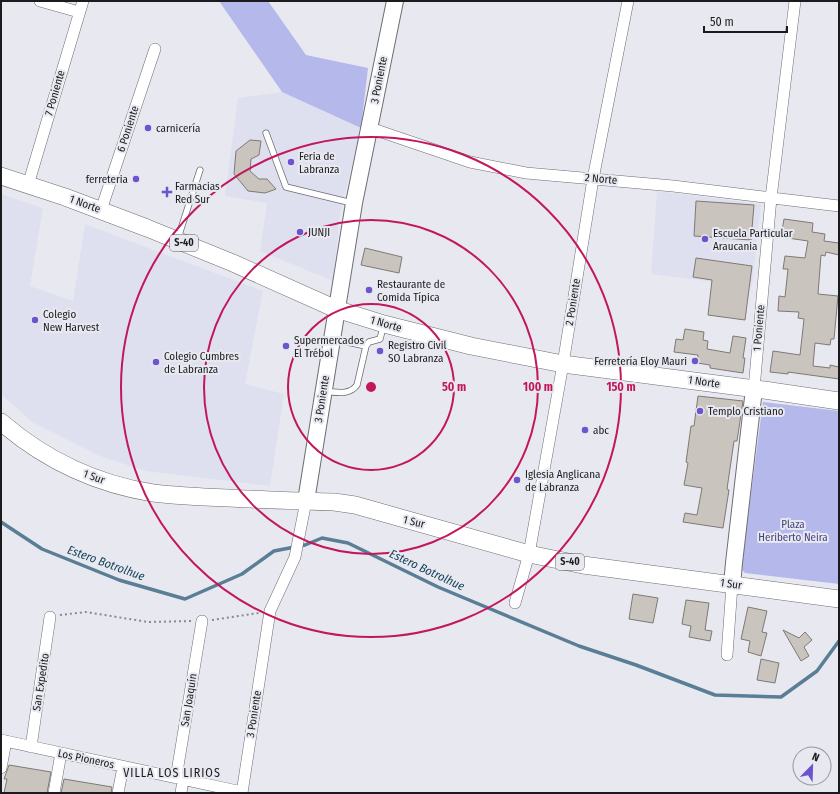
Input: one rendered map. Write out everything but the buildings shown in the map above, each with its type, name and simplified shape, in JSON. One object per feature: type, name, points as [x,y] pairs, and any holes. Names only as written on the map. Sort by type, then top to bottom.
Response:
[{"type":"main road","name":"1 Norte","points":[[1,176],[101,210],[177,240],[336,308],[384,324],[471,346],[563,364],[839,401]]},
{"type":"main road","name":"1 Sur","points":[[1,422],[30,444],[61,463],[85,474],[117,485],[170,495],[334,502],[355,505],[529,554],[583,565],[839,598]]},
{"type":"street","points":[[40,1],[79,12]]},
{"type":"street","name":"7 Poniente","points":[[28,185],[83,1]]},
{"type":"street","name":"3 Poniente","points":[[242,793],[270,611],[295,556],[306,501],[354,203],[395,1]]},
{"type":"street","name":"2 Poniente","points":[[515,602],[529,554],[563,364],[593,179],[628,1]]},
{"type":"street","name":"1 Poniente","points":[[727,654],[734,563],[754,389],[771,198],[795,1]]},
{"type":"street","name":"6 Poniente","points":[[101,210],[155,48]]},
{"type":"street","name":"2 Norte","points":[[370,128],[470,162],[526,173],[673,186],[839,206]]},
{"type":"street","name":"San Expedito","points":[[31,747],[50,617]]},
{"type":"street","name":"San Joaquín","points":[[181,793],[180,779],[202,621]]},
{"type":"street","points":[[1,768],[3,741]]},
{"type":"street","name":"Los Pioneros","points":[[3,741],[242,793]]},
{"type":"street","points":[[54,793],[61,753]]},
{"type":"street","points":[[118,793],[123,767]]},
{"type":"lane","points":[[266,133],[286,187],[354,203]]},
{"type":"lane","points":[[177,240],[200,170]]},
{"type":"lane","points":[[323,391],[346,392],[355,388],[366,346],[369,342],[378,340],[381,337],[384,324]]},
{"type":"lane","points":[[332,339],[366,346]]},
{"type":"path","points":[[50,617],[86,612],[148,622],[202,621],[270,611]]},
{"type":"shaded area","name":"Feria de Labranza","points":[[282,92],[361,128],[340,214],[333,281],[260,251],[267,203],[225,196],[238,98]]},
{"type":"shaded area","name":"Escuela Particular Araucania","points":[[657,191],[761,204],[752,287],[651,274]]},
{"type":"shaded area","name":"Colegio Cumbres de Labranza","points":[[1,194],[43,208],[30,286],[73,301],[85,224],[263,291],[245,384],[284,394],[270,486],[145,471],[100,456],[32,422],[1,394]]},
{"type":"green space","points":[[219,1],[268,1],[306,55],[368,68],[361,128],[282,92]]},
{"type":"green space","name":"Plaza Heriberto Neira","points":[[763,402],[839,411],[839,584],[745,573],[741,569]]},
{"type":"waterway","name":"Estero Botrolhue","points":[[1,522],[42,549],[119,580],[185,599],[242,574],[274,551],[305,545],[322,538],[348,543],[438,587],[579,646],[636,665],[715,695],[781,697],[817,671],[839,641]]},
{"type":"place","name":"carnicería","points":[[148,128]]},
{"type":"place","name":"Feria de Labranza","points":[[291,162]]},
{"type":"place","name":"ferreteria","points":[[136,179]]},
{"type":"place","name":"Farmacias Red Sur","points":[[167,192]]},
{"type":"place","name":"JUNJI","points":[[300,232]]},
{"type":"place","name":"Escuela Particular Araucania","points":[[705,239]]},
{"type":"place","name":"Restaurante de Comida Típica","points":[[369,290]]},
{"type":"place","name":"Colegio New Harvest","points":[[35,320]]},
{"type":"place","name":"Supermercados El Trébol","points":[[286,346]]},
{"type":"place","name":"Registro Civil SO Labranza","points":[[380,351]]},
{"type":"place","name":"Ferretería Eloy Mauri","points":[[695,361]]},
{"type":"place","name":"Colegio Cumbres de Labranza","points":[[156,362]]},
{"type":"place","name":"Templo Cristiano","points":[[700,411]]},
{"type":"place","name":"abc","points":[[585,430]]},
{"type":"place","name":"Iglesia Anglicana de Labranza","points":[[517,480]]},
{"type":"district","name":"VILLA LOS LIRIOS","points":[[172,773]]}]
